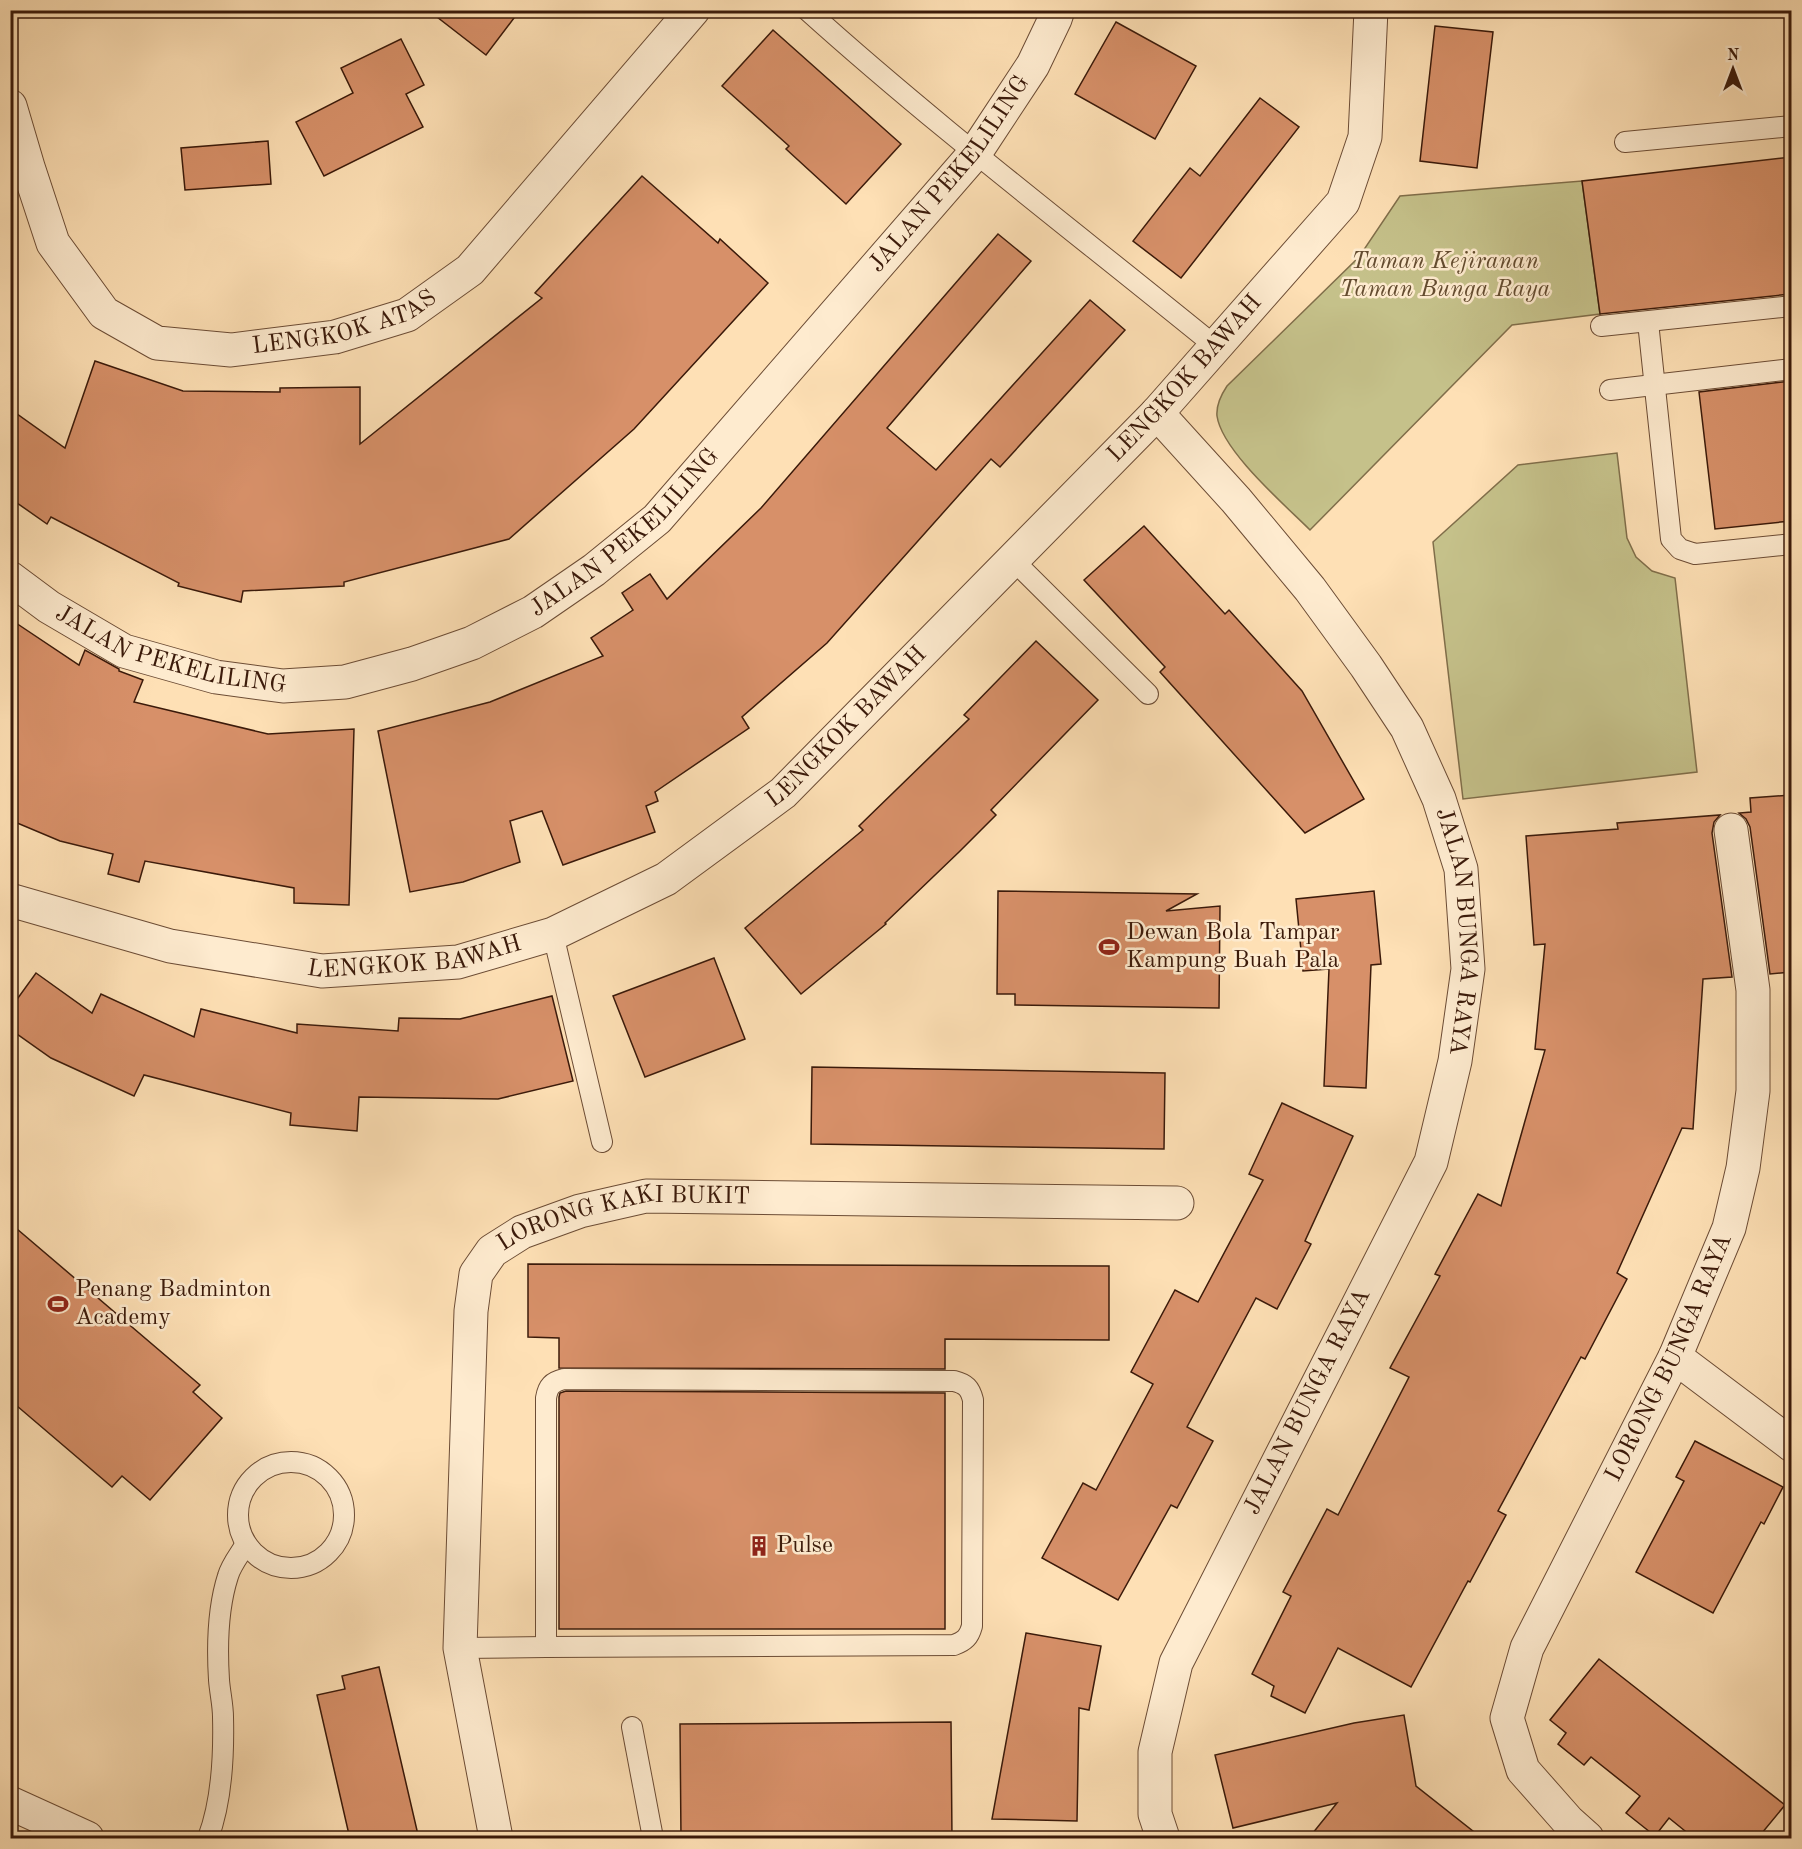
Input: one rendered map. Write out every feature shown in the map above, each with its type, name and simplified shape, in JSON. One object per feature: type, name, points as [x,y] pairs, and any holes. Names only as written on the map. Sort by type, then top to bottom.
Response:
[{"type":"street","name":"LENGKOK ATAS","points":[[10,106],[53,243],[104,313],[157,344],[231,350],[335,337],[407,315],[470,270],[693,10]]},
{"type":"street","name":"JALAN PEKELILING","points":[[10,579],[50,607],[124,651],[216,677],[284,686],[345,682],[412,664],[472,643],[533,612],[594,570],[657,519],[975,153],[1033,65],[1058,10]]},
{"type":"street","name":"LENGKOK BAWAH","points":[[10,900],[170,946],[322,971],[458,962],[553,934],[666,879],[783,793],[1157,413],[1343,202],[1365,137],[1371,10]]},
{"type":"street","name":"JALAN BUNGA RAYA","points":[[1157,413],[1236,500],[1310,589],[1366,666],[1407,728],[1439,799],[1461,869],[1468,969],[1455,1061],[1431,1162],[1176,1663],[1155,1752],[1155,1814],[1163,1839]]},
{"type":"street","name":"LORONG BUNGA RAYA","points":[[1587,1839],[1523,1770],[1507,1718],[1527,1648],[1675,1357],[1729,1228],[1743,1168],[1753,1091],[1753,990],[1731,830]]},
{"type":"street","name":"LORONG KAKI BUKIT","points":[[496,1839],[460,1648],[471,1311],[476,1274],[492,1251],[522,1232],[580,1212],[646,1196],[1177,1203]]},
{"type":"street","points":[[1675,1357],[1791,1445]]},
{"type":"street","points":[[10,1803],[87,1839]]},
{"type":"lane","points":[[807,10],[856,55],[1215,346]]},
{"type":"lane","points":[[1625,142],[1791,126]]},
{"type":"lane","points":[[1601,326],[1791,306]]},
{"type":"lane","points":[[1648,322],[1671,539],[1680,549],[1695,554],[1791,544]]},
{"type":"lane","points":[[1610,390],[1791,369]]},
{"type":"lane","points":[[1013,560],[1148,694]]},
{"type":"lane","points":[[553,934],[602,1142]]},
{"type":"lane","points":[[460,1648],[954,1645],[963,1642],[972,1626],[973,1400],[971,1390],[964,1383],[954,1381],[588,1379],[554,1381],[548,1388],[546,1398],[546,1647]]},
{"type":"lane","points":[[292,1461],[309,1465],[324,1473],[336,1485],[345,1517],[341,1533],[333,1548],[321,1559],[305,1566],[288,1568],[272,1565],[257,1557],[246,1544],[239,1529],[237,1513],[240,1496],[248,1482],[261,1470],[276,1463],[292,1461]]},
{"type":"lane","points":[[208,1839],[219,1795],[223,1748],[223,1715],[219,1680],[220,1617],[228,1574],[246,1544]]},
{"type":"lane","points":[[632,1727],[653,1839]]},
{"type":"green space","name":"Taman Kejiranan Taman Bunga Raya","points":[[1582,181],[1600,314],[1512,325],[1310,530],[1256,477],[1221,430],[1217,408],[1227,386],[1359,257],[1400,196]]},
{"type":"green space","points":[[1617,453],[1627,538],[1636,557],[1652,571],[1675,578],[1697,772],[1463,799],[1433,542],[1518,465]]},
{"type":"building","points":[[428,10],[520,10],[486,55]]},
{"type":"building","points":[[1116,22],[1196,66],[1155,139],[1075,94]]},
{"type":"building","points":[[1435,26],[1493,32],[1477,168],[1420,161]]},
{"type":"building","points":[[773,30],[901,144],[846,204],[786,149],[789,146],[722,86]]},
{"type":"building","points":[[401,39],[424,85],[406,94],[423,127],[324,176],[296,122],[353,93],[341,68]]},
{"type":"building","points":[[1260,98],[1299,127],[1181,278],[1133,241],[1190,168],[1200,176]]},
{"type":"building","points":[[268,141],[271,184],[185,190],[181,148]]},
{"type":"building","points":[[1791,157],[1791,294],[1600,314],[1582,181]]},
{"type":"building","points":[[642,176],[718,243],[720,239],[768,283],[634,429],[509,539],[344,582],[344,586],[243,591],[241,602],[178,586],[179,583],[51,517],[47,524],[10,498],[10,409],[65,448],[95,361],[183,391],[280,392],[280,388],[360,387],[360,444],[542,298],[535,293]]},
{"type":"building","points":[[998,234],[1031,261],[887,428],[936,470],[1090,300],[1125,330],[1000,467],[991,459],[827,643],[742,717],[749,728],[655,792],[658,801],[646,806],[655,832],[563,865],[542,811],[510,821],[520,862],[463,882],[410,892],[378,731],[490,702],[603,656],[591,638],[633,610],[622,593],[650,574],[667,599],[761,508]]},
{"type":"building","points":[[1791,381],[1791,521],[1715,529],[1699,392]]},
{"type":"building","points":[[1144,526],[1225,614],[1229,610],[1302,691],[1364,799],[1305,833],[1160,672],[1165,667],[1084,580]]},
{"type":"building","points":[[10,619],[79,665],[85,650],[119,671],[143,680],[134,702],[268,734],[354,729],[349,905],[294,903],[294,888],[145,861],[139,882],[108,874],[113,854],[60,841],[10,820]]},
{"type":"building","points":[[1036,641],[1098,700],[991,810],[996,815],[959,852],[886,924],[801,994],[745,928],[863,830],[859,826],[969,719],[964,715]]},
{"type":"building","points":[[1791,795],[1791,972],[1770,974],[1750,827],[1739,813],[1751,812],[1750,798]]},
{"type":"building","points":[[1720,815],[1714,822],[1712,833],[1732,977],[1703,979],[1693,1129],[1682,1128],[1617,1273],[1627,1279],[1585,1359],[1581,1357],[1498,1511],[1506,1515],[1411,1687],[1338,1648],[1305,1713],[1271,1696],[1274,1686],[1252,1674],[1291,1596],[1283,1592],[1327,1509],[1338,1515],[1409,1377],[1390,1368],[1440,1276],[1435,1274],[1478,1194],[1501,1206],[1545,1050],[1535,1049],[1545,944],[1534,945],[1526,836],[1618,829],[1617,823]]},
{"type":"building","name":"Dewan Bola Tampar Kampung Buah Pala","points":[[998,891],[1197,894],[1166,911],[1220,906],[1219,1008],[1015,1005],[1015,994],[997,994]]},
{"type":"building","points":[[1374,891],[1381,964],[1371,965],[1366,1088],[1324,1086],[1329,969],[1303,971],[1296,899]]},
{"type":"building","points":[[714,958],[745,1039],[645,1077],[613,996]]},
{"type":"building","points":[[36,973],[92,1013],[101,994],[194,1037],[201,1009],[297,1033],[297,1024],[398,1031],[399,1018],[460,1019],[552,996],[573,1081],[498,1099],[359,1097],[357,1131],[290,1125],[291,1113],[144,1075],[134,1096],[51,1058],[10,1029],[10,1009]]},
{"type":"building","points":[[812,1067],[1165,1073],[1164,1149],[811,1144]]},
{"type":"building","points":[[1282,1103],[1353,1136],[1305,1241],[1311,1244],[1277,1309],[1256,1298],[1187,1427],[1213,1441],[1177,1508],[1171,1505],[1118,1600],[1042,1558],[1083,1483],[1096,1490],[1153,1384],[1131,1372],[1175,1290],[1198,1302],[1263,1180],[1249,1174]]},
{"type":"building","name":"Penang Badminton Academy","points":[[10,1223],[200,1385],[193,1392],[222,1418],[150,1500],[122,1476],[112,1487],[10,1400]]},
{"type":"building","points":[[528,1264],[1109,1266],[1109,1340],[945,1339],[945,1369],[559,1368],[559,1338],[528,1337]]},
{"type":"building","points":[[566,1391],[945,1393],[945,1629],[559,1629],[559,1397],[560,1393]]},
{"type":"building","points":[[1695,1441],[1783,1487],[1764,1524],[1761,1522],[1713,1613],[1636,1572],[1684,1481],[1676,1477]]},
{"type":"building","points":[[1026,1633],[1101,1646],[1089,1710],[1079,1708],[1077,1821],[992,1819]]},
{"type":"building","points":[[1599,1659],[1785,1805],[1757,1839],[1695,1839],[1669,1818],[1655,1836],[1626,1813],[1640,1796],[1591,1757],[1584,1765],[1558,1744],[1566,1733],[1550,1720]]},
{"type":"building","points":[[379,1667],[419,1839],[350,1839],[317,1695],[345,1689],[342,1676]]},
{"type":"building","points":[[1404,1715],[1416,1786],[1483,1839],[1308,1839],[1337,1803],[1233,1828],[1215,1755],[1354,1723]]},
{"type":"building","points":[[951,1722],[952,1839],[681,1839],[680,1724]]},
{"type":"place","name":"Dewan Bola Tampar Kampung Buah Pala","points":[[1109,947]]},
{"type":"place","name":"Penang Badminton Academy","points":[[58,1304]]},
{"type":"place","name":"Pulse","points":[[759,1546]]}]
